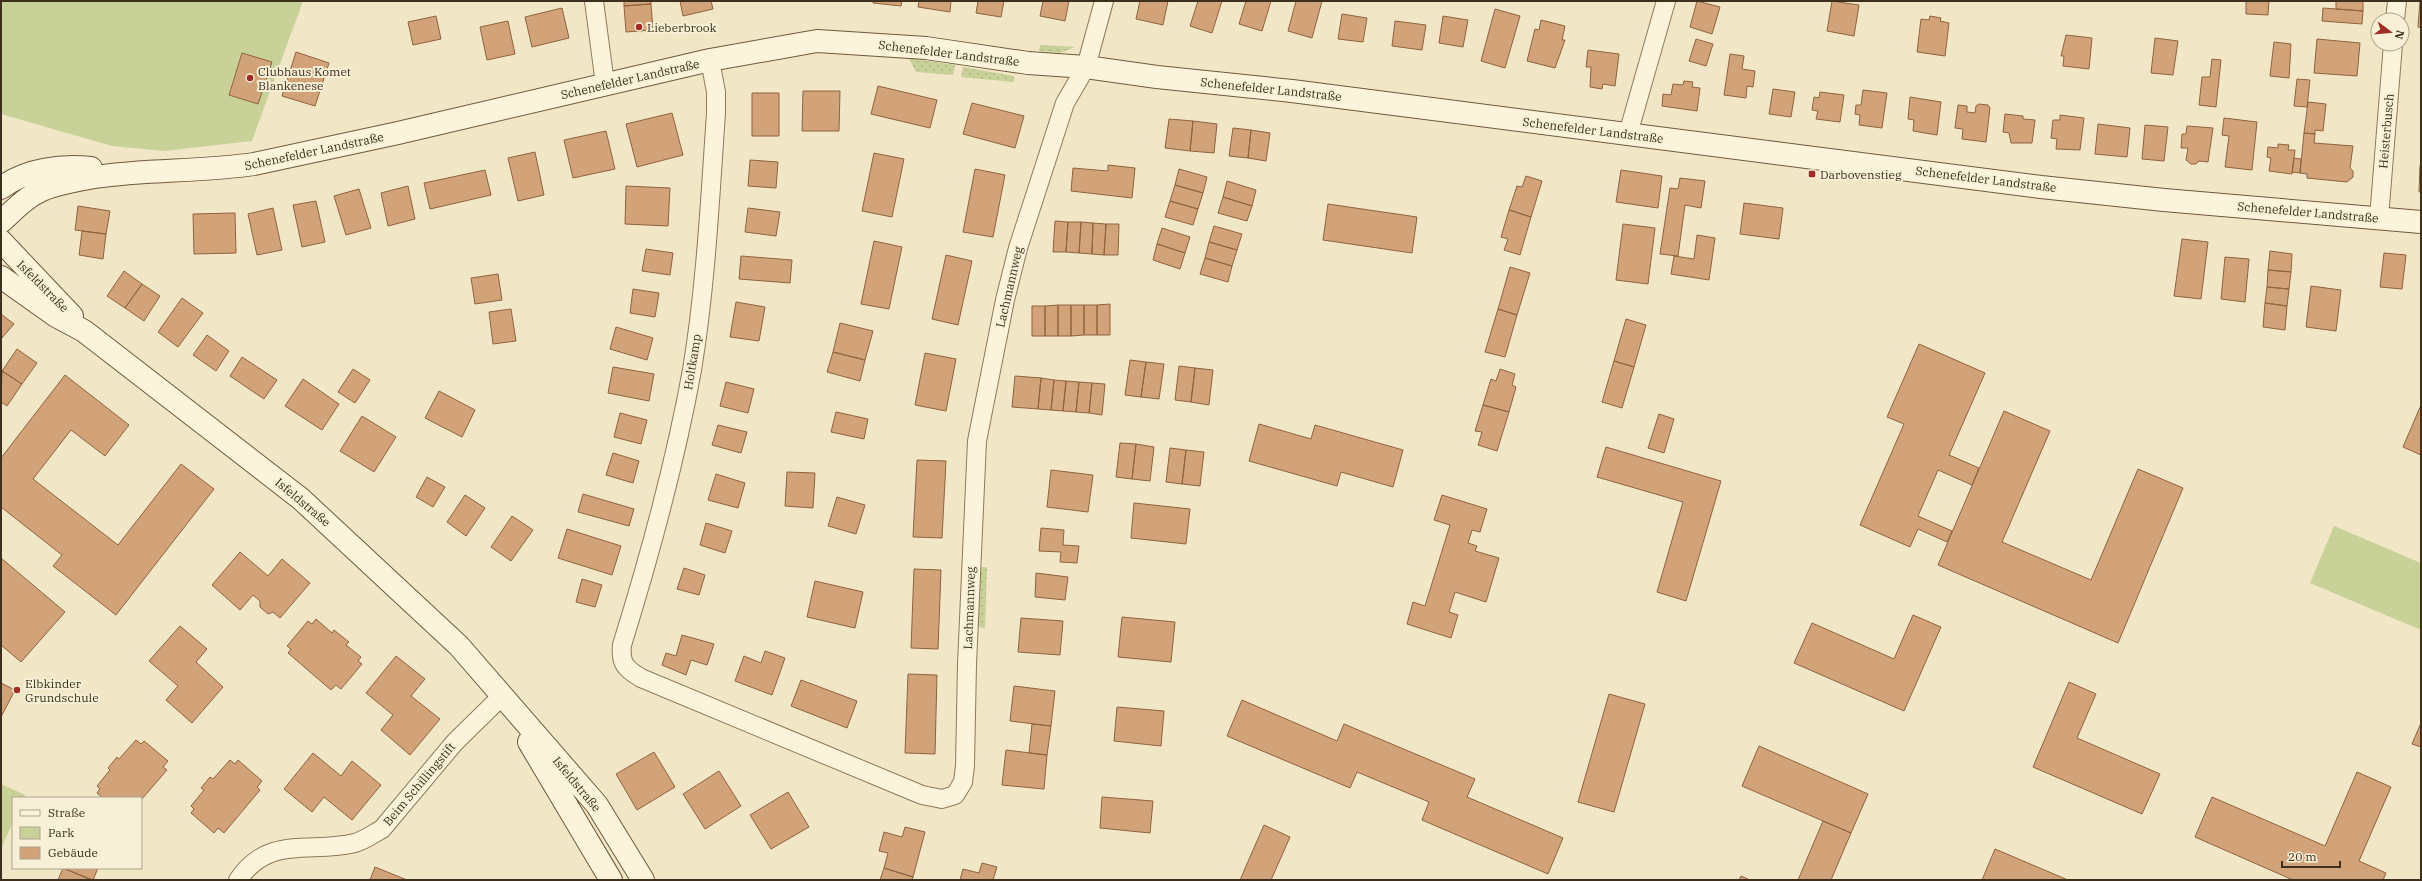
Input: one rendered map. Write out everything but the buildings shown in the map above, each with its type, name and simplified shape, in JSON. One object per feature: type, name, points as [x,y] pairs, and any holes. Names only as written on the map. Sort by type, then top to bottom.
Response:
[{"type":"street","points":[[594,1],[594,16],[605,84]]},
{"type":"street","name":"Lachmannweg","points":[[620,657],[623,664],[642,678],[915,792],[942,799],[955,795],[963,782],[965,766],[968,634],[977,441],[1005,300],[1018,248],[1065,103],[1086,67],[1104,1]]},
{"type":"street","points":[[1628,134],[1666,1]]},
{"type":"street","points":[[2396,12],[2397,1]]},
{"type":"street","name":"Schenefelder Landstraße","points":[[1,188],[24,176],[64,167],[130,171],[234,167],[254,164],[398,133],[710,60],[817,41],[920,47],[1028,63],[1086,67],[1157,77],[1292,91],[2049,188],[2164,200],[2421,222]]},
{"type":"street","name":"Heisterbusch","points":[[2379,218],[2392,52]]},
{"type":"street","name":"Holtkamp","points":[[620,657],[666,496],[692,369],[707,249],[716,113],[716,92],[710,60]]},
{"type":"street","name":"Schenefelder Landstraße","points":[[1,222],[23,202],[42,190],[76,180],[130,171]]},
{"type":"street","name":"Isfeldstraße","points":[[1,241],[64,307],[84,331]]},
{"type":"street","name":"Isfeldstraße","points":[[1,277],[56,316],[84,331],[301,499],[458,646],[597,805],[643,880]]},
{"type":"street","name":"Isfeldstraße","points":[[502,696],[611,880]]},
{"type":"street","name":"Beim Schillingstift","points":[[238,880],[253,863],[272,852],[294,847],[355,843],[367,838],[382,828],[455,742],[502,696]]},
{"type":"green space","points":[[1,1],[303,1],[252,141],[164,151],[112,146],[1,114]]},
{"type":"green space","points":[[1040,45],[1075,47],[1060,53],[1039,51]]},
{"type":"green space","points":[[909,58],[955,65],[953,75],[916,72]]},
{"type":"green space","points":[[963,67],[1014,76],[1014,82],[961,77]]},
{"type":"green space","points":[[2334,526],[2421,563],[2421,630],[2310,583]]},
{"type":"green space","points":[[982,567],[987,567],[985,629],[977,626],[978,571]]},
{"type":"green space","points":[[1,784],[25,795],[24,797],[12,797],[12,824],[1,849]]},
{"type":"place","name":"Lieberbrook","points":[[639,27]]},
{"type":"place","name":"Clubhaus Komet Blankenese","points":[[250,78]]},
{"type":"place","name":"Darbovenstieg","points":[[1812,174]]},
{"type":"place","name":"Elbkinder Grundschule","points":[[17,690]]}]
